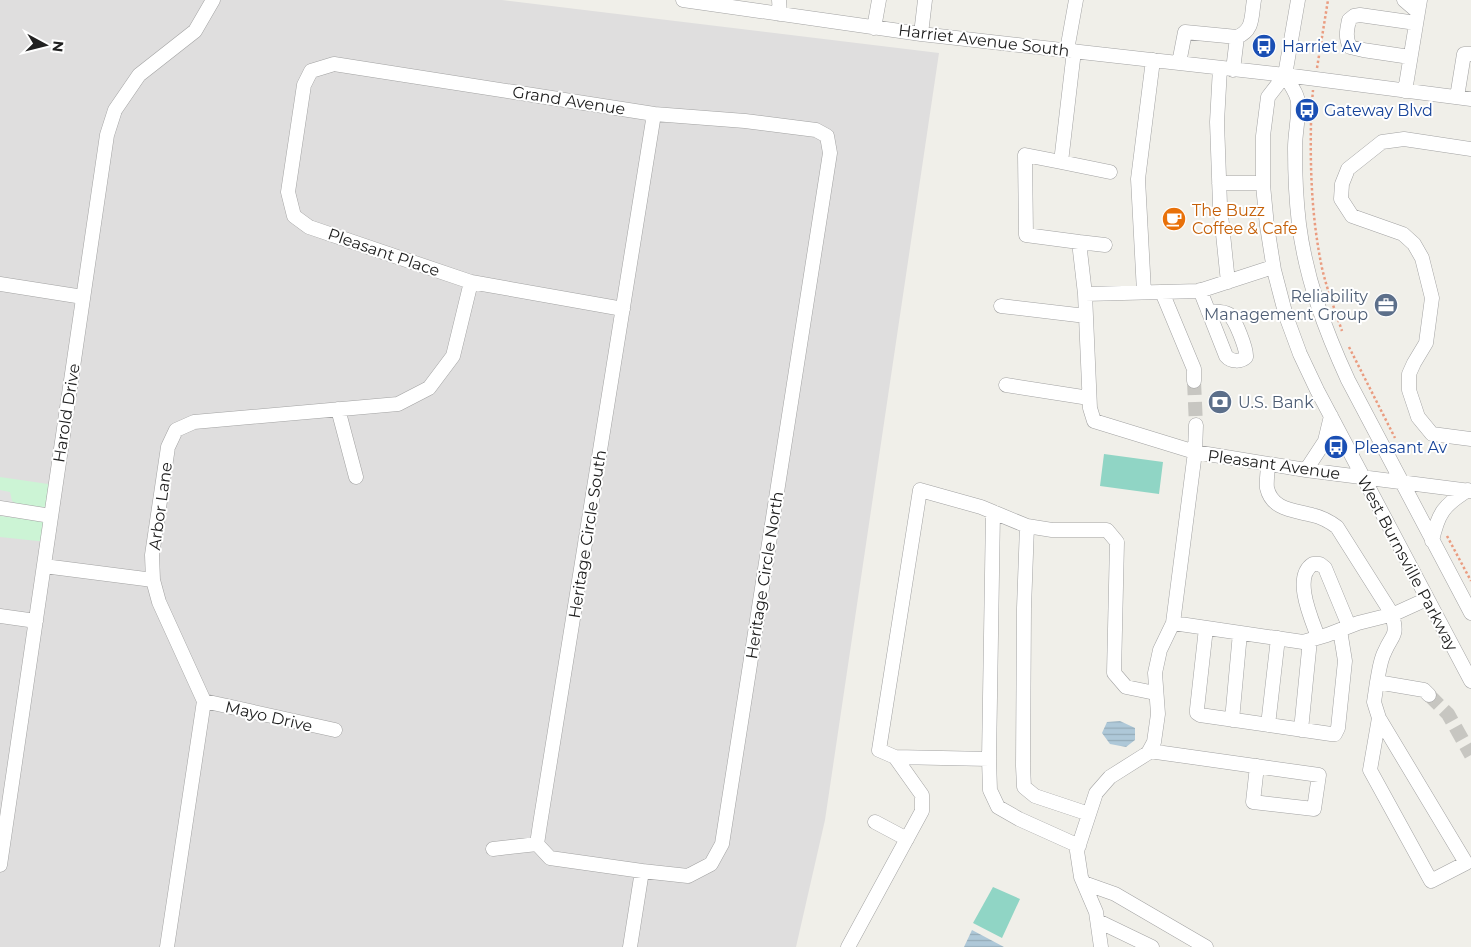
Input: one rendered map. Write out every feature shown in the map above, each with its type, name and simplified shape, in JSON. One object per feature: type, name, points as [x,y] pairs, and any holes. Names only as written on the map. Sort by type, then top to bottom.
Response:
[{"type":"street","name":"Harold Drive","points":[[0,866],[107,135],[115,110],[139,75],[195,31],[213,0]]},
{"type":"street","name":"Harriet Avenue South","points":[[683,0],[739,4],[780,14],[874,28],[1464,98]]},
{"type":"street","points":[[779,0],[780,14]]},
{"type":"street","points":[[874,28],[879,0]]},
{"type":"street","points":[[922,34],[926,0]]},
{"type":"street","points":[[1061,162],[1076,0]]},
{"type":"street","points":[[1179,63],[1185,32],[1237,37],[1246,33],[1250,27],[1254,0]]},
{"type":"street","name":"West Burnsville Parkway","points":[[1298,0],[1285,76],[1268,97],[1263,136],[1263,183],[1273,267],[1286,316],[1331,416],[1471,681]]},
{"type":"street","points":[[1404,0],[1418,11]]},
{"type":"street","points":[[1405,91],[1418,11]]},
{"type":"street","points":[[1410,57],[1350,47],[1346,39],[1347,27],[1349,20],[1354,16],[1418,11]]},
{"type":"street","points":[[1228,282],[1219,183],[1217,122],[1226,69],[1237,37]]},
{"type":"street","points":[[1464,98],[1464,54],[1471,54]]},
{"type":"street","points":[[1144,292],[1138,179],[1153,60]]},
{"type":"street","name":"Grand Avenue","points":[[311,72],[334,64],[654,114],[745,121],[816,130],[827,136]]},
{"type":"street","name":"Pleasant Place","points":[[311,72],[304,86],[288,192],[294,216],[309,227],[471,282],[623,309]]},
{"type":"street","name":"West Burnsville Parkway","points":[[1285,76],[1298,101],[1295,148],[1299,226],[1307,270],[1317,306],[1331,344],[1348,380],[1471,613]]},
{"type":"street","name":"Heritage Circle South","points":[[537,844],[654,114]]},
{"type":"street","name":"Heritage Circle North","points":[[642,871],[688,876],[711,864],[722,844],[830,153],[827,136]]},
{"type":"street","points":[[1471,149],[1404,139],[1382,142],[1348,169],[1342,184],[1341,199],[1352,216],[1403,234],[1414,244],[1422,258],[1432,298],[1426,343],[1409,374],[1409,390],[1418,417],[1432,434],[1471,439]]},
{"type":"street","points":[[1105,245],[1026,235],[1025,155],[1110,172]]},
{"type":"street","points":[[1219,183],[1263,183]]},
{"type":"street","points":[[1006,385],[1089,398],[1085,294],[1079,242]]},
{"type":"street","points":[[1085,294],[1200,290],[1273,267]]},
{"type":"street","name":"Arbor Lane","points":[[204,701],[159,602],[153,580],[152,554],[168,447],[176,430],[194,422],[398,404],[429,388],[453,356],[471,282]]},
{"type":"street","points":[[0,284],[83,297]]},
{"type":"street","points":[[1200,290],[1208,311]]},
{"type":"street","points":[[1162,292],[1194,369],[1194,381]]},
{"type":"street","points":[[1002,306],[1086,316]]},
{"type":"street","name":"Pleasant Avenue","points":[[1089,398],[1094,421],[1195,452],[1306,470],[1470,491]]},
{"type":"street","points":[[338,409],[356,477]]},
{"type":"street","points":[[1306,470],[1325,441],[1331,416]]},
{"type":"street","points":[[1101,947],[1096,912],[1081,877],[1077,851],[1096,793],[1110,777],[1149,751],[1154,742],[1158,714],[1154,673],[1160,650],[1173,623],[1195,452],[1196,425]]},
{"type":"street","points":[[1268,464],[1267,488],[1272,500],[1280,507],[1319,517],[1337,527],[1392,614],[1395,627],[1394,637],[1384,652],[1374,702],[1379,718],[1466,863],[1431,881],[1370,770],[1379,718]]},
{"type":"street","points":[[989,759],[896,757],[879,750],[920,490],[993,512],[1027,526],[1052,530],[1106,530],[1117,542],[1114,673],[1126,687],[1155,693]]},
{"type":"street","points":[[1432,541],[1442,510],[1452,500],[1470,491]]},
{"type":"street","points":[[0,508],[51,516]]},
{"type":"street","points":[[993,512],[990,790],[998,807],[1019,819],[1079,846]]},
{"type":"street","points":[[1027,526],[1024,618],[1024,787],[1035,796],[1089,814]]},
{"type":"street","points":[[1206,628],[1197,713],[1232,720],[1301,730],[1334,734],[1338,728],[1345,661],[1344,628],[1325,568],[1320,564],[1313,564],[1307,569],[1305,574],[1304,595],[1314,638],[1301,730]]},
{"type":"street","points":[[44,566],[153,580]]},
{"type":"street","points":[[1173,623],[1303,642],[1392,614],[1427,599]]},
{"type":"street","points":[[0,616],[36,621]]},
{"type":"street","points":[[1232,720],[1240,633]]},
{"type":"street","points":[[1268,725],[1278,638]]},
{"type":"street","points":[[1377,682],[1424,690],[1429,695]]},
{"type":"street","points":[[167,947],[204,701]]},
{"type":"street","name":"Mayo Drive","points":[[204,701],[335,730]]},
{"type":"street","points":[[1149,751],[1257,766],[1319,775],[1314,809],[1253,802],[1257,766]]},
{"type":"street","points":[[848,947],[922,811],[922,795],[896,757]]},
{"type":"street","points":[[875,822],[907,839]]},
{"type":"street","points":[[493,849],[537,844],[550,858],[642,871],[630,947]]},
{"type":"street","points":[[1084,883],[1115,894],[1206,947]]},
{"type":"street","points":[[1098,921],[1152,947]]},
{"type":"path","points":[[1312,109],[1328,0]]},
{"type":"path","points":[[1311,118],[1310,162],[1316,232],[1323,270],[1345,339]]},
{"type":"path","points":[[1349,347],[1396,441]]},
{"type":"path","points":[[1438,519],[1471,581]]},
{"type":"shaded area","points":[[0,0],[502,0],[939,53],[825,820],[796,947],[0,947]]},
{"type":"shaded area","points":[[0,490],[10,492],[12,501],[18,505],[16,518],[0,516]]},
{"type":"green space","points":[[1104,454],[1163,462],[1159,494],[1100,486]]},
{"type":"green space","points":[[0,477],[55,485],[47,542],[0,537]]},
{"type":"green space","points":[[993,887],[1020,899],[1002,938],[973,923]]},
{"type":"water","points":[[1120,721],[1135,728],[1135,740],[1126,747],[1110,744],[1102,733],[1107,722]]},
{"type":"water","points":[[972,930],[1004,947],[964,947]]},
{"type":"tunnel","points":[[1194,381],[1196,425]]},
{"type":"tunnel","points":[[1429,695],[1448,714],[1471,755]]},
{"type":"place","name":"Harriet Av","points":[[1264,46]]},
{"type":"place","name":"Gateway Blvd","points":[[1307,110]]},
{"type":"place","name":"The Buzz Coffee & Cafe","points":[[1174,219]]},
{"type":"place","name":"Reliability Management Group","points":[[1386,305]]},
{"type":"place","name":"U.S. Bank","points":[[1220,402]]},
{"type":"place","name":"Pleasant Av","points":[[1336,447]]}]
